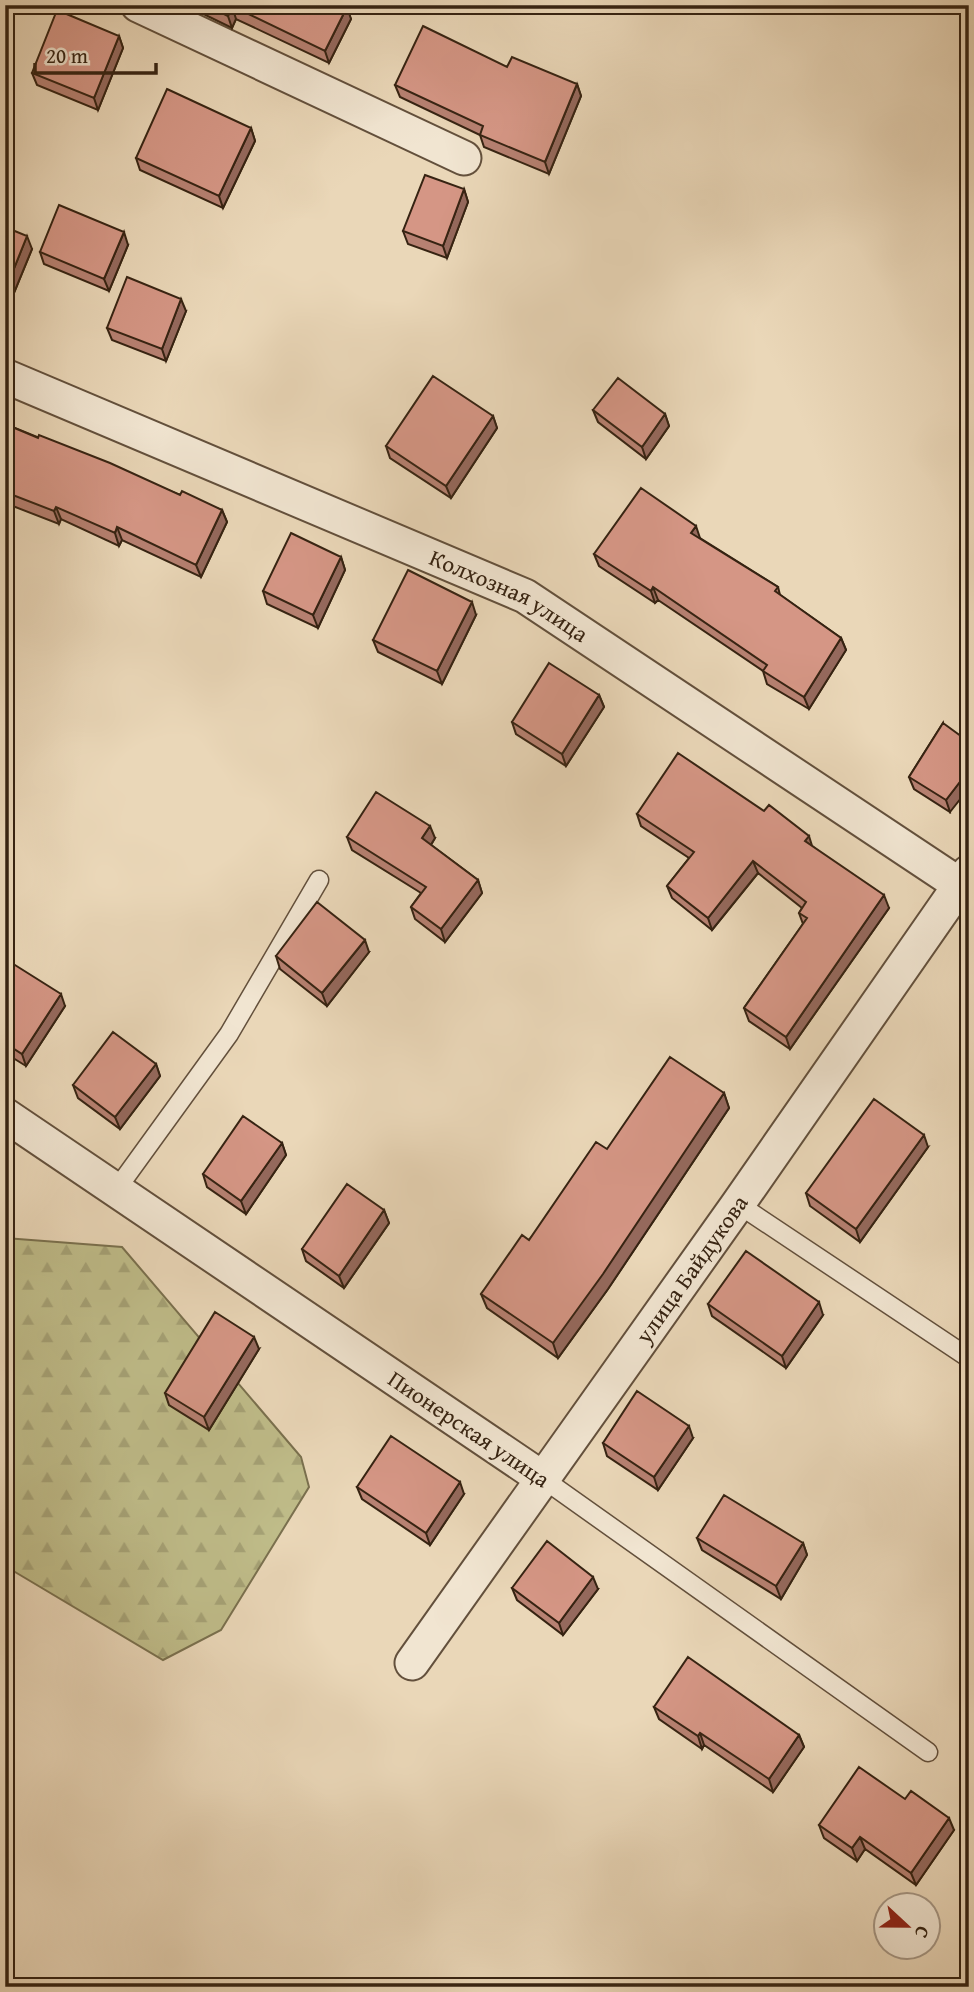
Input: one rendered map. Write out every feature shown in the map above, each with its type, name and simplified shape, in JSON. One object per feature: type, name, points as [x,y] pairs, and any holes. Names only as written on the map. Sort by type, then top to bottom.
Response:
[{"type":"street","points":[[138,5],[464,158]]},
{"type":"street","name":"Колхозная улица","points":[[5,376],[525,596],[966,883]]},
{"type":"street","name":"улица Байдукова","points":[[412,1663],[966,883]]},
{"type":"street","name":"Пионерская улица","points":[[5,1115],[542,1478]]},
{"type":"lane","points":[[116,1190],[229,1034],[319,880]]},
{"type":"lane","points":[[738,1204],[969,1358]]},
{"type":"lane","name":"Пионерская улица","points":[[542,1478],[928,1752]]},
{"type":"green space","points":[[5,1238],[122,1247],[301,1457],[309,1487],[221,1630],[163,1660],[5,1566]]},
{"type":"building","points":[[206,5],[347,7],[325,51],[232,6],[228,16]]},
{"type":"building","points":[[57,10],[119,36],[94,98],[32,73]]},
{"type":"building","points":[[423,26],[507,67],[512,57],[577,84],[545,162],[480,135],[483,126],[395,85]]},
{"type":"building","points":[[167,89],[251,128],[219,196],[136,158]]},
{"type":"building","points":[[425,175],[464,189],[443,246],[403,231]]},
{"type":"building","points":[[59,205],[124,232],[104,279],[40,252]]},
{"type":"building","points":[[5,227],[27,236],[5,291]]},
{"type":"building","points":[[127,277],[181,299],[162,349],[107,328]]},
{"type":"building","points":[[433,376],[493,416],[446,486],[386,446]]},
{"type":"building","points":[[618,378],[665,414],[642,447],[593,410]]},
{"type":"building","points":[[5,424],[110,463],[180,495],[182,491],[222,510],[196,565],[117,527],[115,533],[56,507],[54,511],[5,492]]},
{"type":"building","points":[[641,488],[696,526],[691,533],[778,587],[775,591],[841,638],[804,697],[763,671],[767,665],[653,587],[651,591],[594,554]]},
{"type":"building","points":[[291,533],[341,557],[313,615],[263,591]]},
{"type":"building","points":[[408,570],[472,602],[437,671],[373,640]]},
{"type":"building","points":[[549,663],[599,695],[562,754],[512,722]]},
{"type":"building","points":[[943,723],[969,742],[969,770],[946,800],[909,777]]},
{"type":"building","points":[[678,753],[764,811],[769,805],[809,836],[805,841],[884,895],[786,1037],[744,1008],[807,918],[799,913],[806,902],[753,861],[708,918],[667,886],[694,852],[637,814]]},
{"type":"building","points":[[376,792],[430,826],[422,838],[478,880],[441,929],[411,907],[426,887],[347,837]]},
{"type":"building","points":[[317,902],[365,940],[322,993],[276,956]]},
{"type":"building","points":[[7,960],[61,994],[22,1054],[5,1043]]},
{"type":"building","points":[[113,1032],[156,1064],[115,1117],[73,1085]]},
{"type":"building","points":[[670,1057],[724,1093],[603,1274],[553,1343],[481,1294],[522,1235],[529,1240],[596,1142],[607,1149]]},
{"type":"building","points":[[874,1099],[924,1135],[856,1229],[806,1193]]},
{"type":"building","points":[[243,1116],[282,1143],[241,1201],[203,1174]]},
{"type":"building","points":[[347,1184],[384,1210],[339,1276],[302,1249]]},
{"type":"building","points":[[746,1251],[819,1302],[782,1356],[708,1304]]},
{"type":"building","points":[[215,1312],[254,1337],[204,1417],[165,1393]]},
{"type":"building","points":[[637,1391],[689,1426],[654,1477],[603,1443]]},
{"type":"building","points":[[391,1436],[460,1482],[426,1533],[357,1487]]},
{"type":"building","points":[[724,1495],[803,1543],[776,1586],[697,1538]]},
{"type":"building","points":[[547,1541],[593,1577],[559,1623],[512,1588]]},
{"type":"building","points":[[688,1657],[799,1735],[769,1779],[700,1733],[698,1736],[654,1707]]},
{"type":"building","points":[[859,1767],[905,1799],[911,1791],[949,1818],[911,1873],[860,1837],[852,1848],[819,1825]]}]
